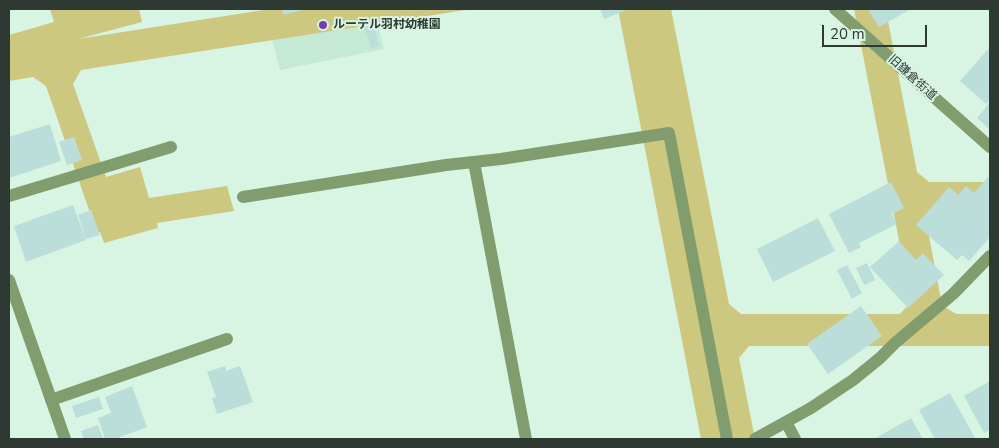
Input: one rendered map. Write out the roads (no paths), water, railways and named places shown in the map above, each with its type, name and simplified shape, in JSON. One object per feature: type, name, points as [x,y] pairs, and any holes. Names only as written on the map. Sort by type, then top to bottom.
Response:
[{"type":"street","name":"旧鎌倉街道","points":[[835,9],[990,147]]},
{"type":"street","points":[[243,197],[668,133],[727,439]]},
{"type":"street","points":[[9,196],[171,147]]},
{"type":"street","points":[[474,162],[526,439]]},
{"type":"street","points":[[755,439],[811,408],[853,380],[953,294],[990,256]]},
{"type":"street","points":[[9,280],[65,439]]},
{"type":"street","points":[[51,400],[227,339]]},
{"type":"street","points":[[786,422],[796,439]]},
{"type":"place","name":"ルーテル羽村幼稚園","points":[[323,25]]}]
